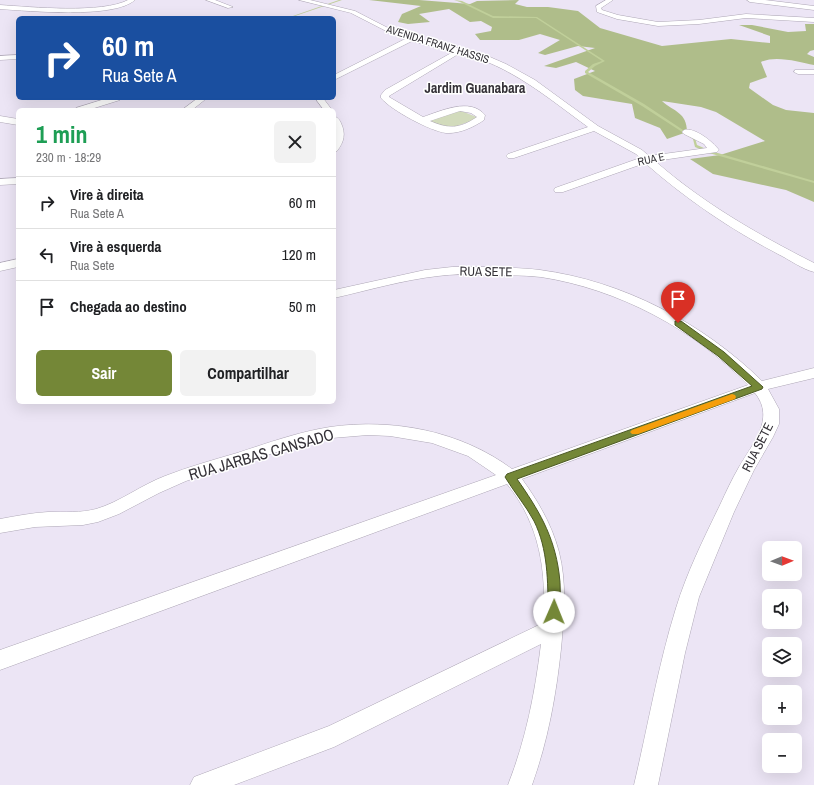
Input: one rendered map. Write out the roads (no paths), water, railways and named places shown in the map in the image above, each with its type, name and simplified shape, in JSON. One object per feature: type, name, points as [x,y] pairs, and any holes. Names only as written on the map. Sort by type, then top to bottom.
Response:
[{"type":"street","points":[[0,7],[91,10],[128,4],[132,0]]},
{"type":"street","points":[[209,0],[230,7]]},
{"type":"street","name":"AVENIDA FRANZ HASSIS","points":[[302,0],[360,15],[390,31],[412,38],[480,56],[503,70],[536,85],[595,128],[632,148],[647,159],[676,185],[705,206],[760,240],[814,268]]},
{"type":"street","points":[[610,0],[598,7],[599,11],[617,17],[648,23],[678,24],[746,16],[814,20]]},
{"type":"street","points":[[750,0],[814,8]]},
{"type":"street","points":[[336,77],[412,38]]},
{"type":"street","points":[[423,120],[459,109],[474,111],[479,113],[482,117],[480,120],[451,130],[440,128],[423,120],[388,101],[385,98],[385,95],[392,90],[458,51]]},
{"type":"street","points":[[0,58],[16,57]]},
{"type":"street","points":[[798,72],[814,72]]},
{"type":"street","points":[[85,108],[111,100]]},
{"type":"street","points":[[189,108],[201,100]]},
{"type":"street","points":[[0,119],[16,122]]},
{"type":"street","points":[[336,123],[341,134],[336,145]]},
{"type":"street","points":[[511,156],[595,128]]},
{"type":"street","name":"RUA E","points":[[559,190],[647,159],[698,152],[711,152],[714,150],[709,144],[688,132]]},
{"type":"street","points":[[0,182],[16,180]]},
{"type":"street","points":[[0,267],[16,263]]},
{"type":"street","name":"RUA SETE","points":[[336,294],[448,271],[526,272],[548,274],[593,286],[655,310],[678,323],[716,350],[758,387],[771,408],[771,426],[747,467],[719,523],[692,588],[680,624],[646,785]]},
{"type":"street","points":[[0,660],[758,387],[814,373]]},
{"type":"street","name":"RUA JARBAS CANSADO","points":[[0,526],[36,520],[96,516],[113,510],[153,488],[183,476],[257,452],[317,436],[348,431],[398,431],[431,437],[466,450],[482,458],[510,477],[532,509],[545,535],[553,573],[553,628],[544,707],[536,741],[520,785]]},
{"type":"street","points":[[202,785],[334,736],[553,628]]},
{"type":"waterway","points":[[294,16],[341,0]]},
{"type":"waterway","points":[[455,0],[461,1],[493,17],[536,17],[604,61],[594,65],[586,72],[643,105],[694,139],[696,146],[710,152],[814,182]]},
{"type":"district","name":"Jardim Guanabara","points":[[475,88]]}]
